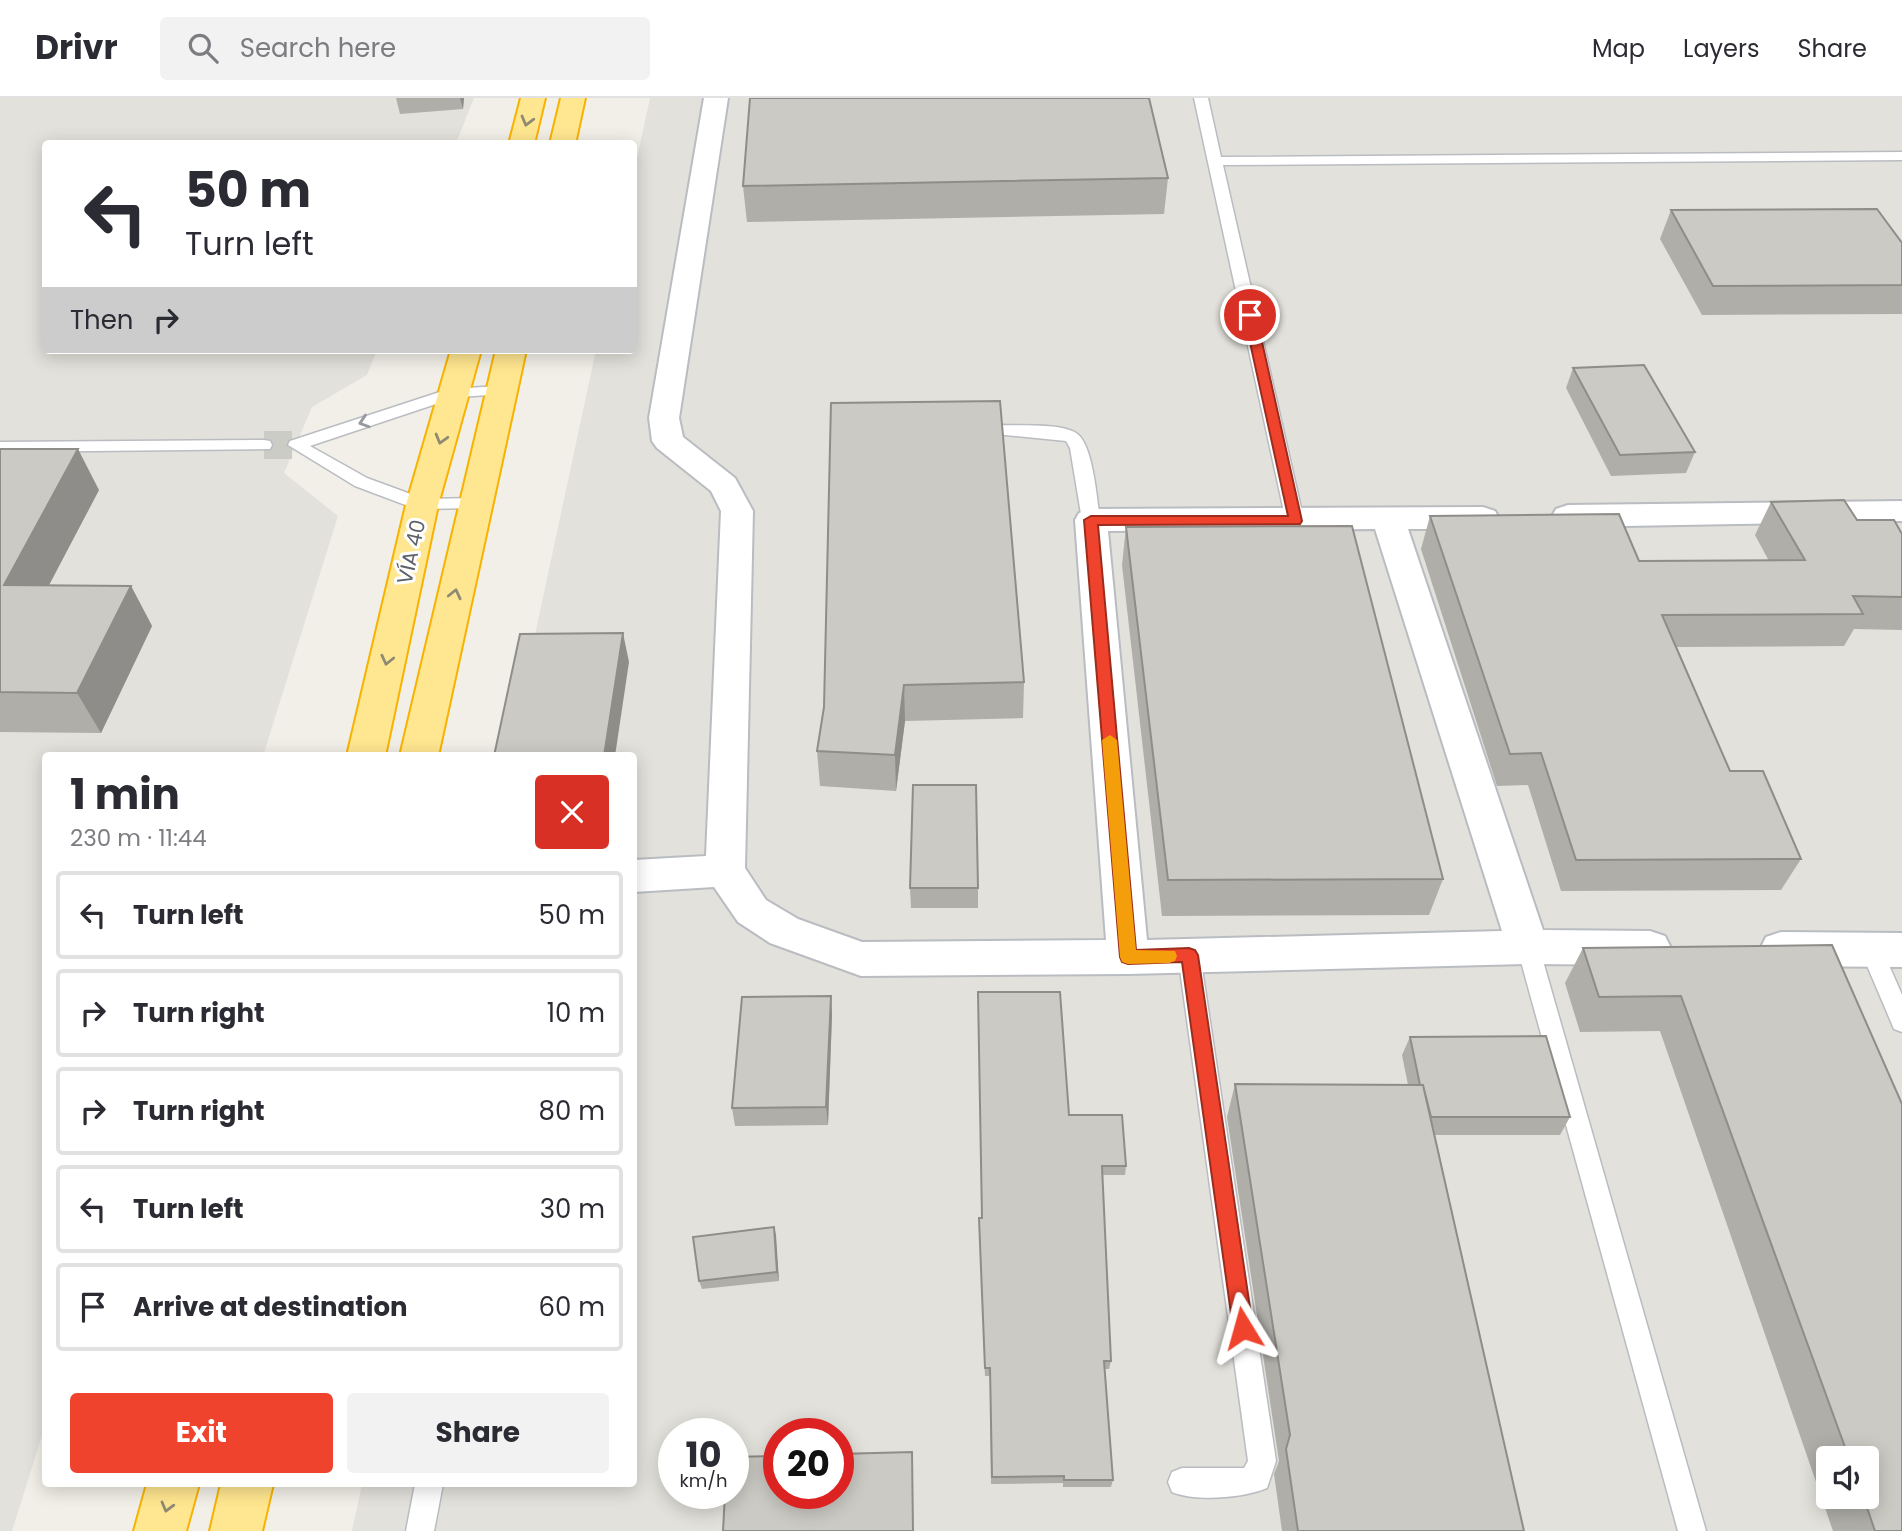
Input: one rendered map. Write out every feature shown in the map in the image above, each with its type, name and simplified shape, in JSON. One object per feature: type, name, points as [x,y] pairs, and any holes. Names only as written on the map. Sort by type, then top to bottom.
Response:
[{"type":"highway","points":[[522,140],[533,98]]},
{"type":"highway","points":[[563,140],[573,98]]},
{"type":"highway","name":"VÍA 40","points":[[367,752],[422,505],[465,354]]},
{"type":"highway","points":[[420,752],[510,354]]},
{"type":"highway","points":[[160,1531],[172,1487]]},
{"type":"highway","points":[[236,1531],[246,1487]]},
{"type":"street","points":[[716,98],[664,418],[668,441],[724,485],[737,511],[725,871],[752,911],[784,932],[861,959],[1128,957],[1528,947],[1679,948]]},
{"type":"street","points":[[1128,957],[1091,520],[1295,521],[1525,517],[1871,523],[1902,512]]},
{"type":"street","points":[[1388,519],[1528,947]]},
{"type":"street","points":[[637,876],[725,871]]},
{"type":"street","points":[[1748,948],[1887,950]]},
{"type":"lane","points":[[1201,98],[1295,521]]},
{"type":"lane","points":[[1216,161],[1902,156]]},
{"type":"lane","points":[[475,504],[422,505],[361,482],[296,444],[455,392],[501,391]]},
{"type":"lane","points":[[1001,430],[1061,433],[1072,437],[1079,448],[1091,520]]},
{"type":"lane","points":[[0,447],[264,445]]},
{"type":"lane","points":[[1528,947],[1692,1531]]},
{"type":"lane","points":[[1887,950],[1902,1022]]},
{"type":"lane","points":[[1182,1482],[1244,1482],[1257,1478],[1262,1461],[1189,955]]},
{"type":"lane","points":[[420,1531],[428,1487]]},
{"type":"shaded area","points":[[0,98],[474,98],[457,140],[42,140],[42,354],[375,354],[367,375],[312,407],[284,473],[338,516],[264,752],[42,752],[42,1436],[12,1531],[0,1531]]},
{"type":"shaded area","points":[[650,98],[1902,98],[1902,1531],[352,1531],[361,1487],[637,1487],[637,752],[510,752],[595,354],[637,354],[637,158]]},
{"type":"building","points":[[750,98],[1149,98],[1168,178],[743,186]]},
{"type":"building","points":[[1877,209],[1902,243],[1902,285],[1713,286],[1671,210]]},
{"type":"building","points":[[1644,365],[1695,452],[1620,455],[1573,368]]},
{"type":"building","points":[[1000,401],[1024,682],[904,685],[895,755],[817,751],[824,707],[831,403]]},
{"type":"building","points":[[0,449],[78,449],[4,585],[131,586],[77,693],[0,692]]},
{"type":"building","points":[[1844,500],[1857,520],[1894,520],[1902,534],[1902,597],[1853,596],[1863,614],[1662,615],[1730,771],[1763,771],[1801,859],[1576,860],[1541,753],[1510,754],[1430,516],[1619,514],[1639,561],[1805,560],[1771,502]]},
{"type":"building","points":[[1352,526],[1443,879],[1168,880],[1126,527]]},
{"type":"building","points":[[623,633],[605,752],[495,752],[520,634]]},
{"type":"building","points":[[913,785],[976,785],[978,888],[910,888]]},
{"type":"building","points":[[1832,945],[1902,1104],[1902,1531],[1875,1531],[1867,1509],[1879,1509],[1879,1446],[1845,1446],[1681,996],[1599,997],[1583,948]]},
{"type":"building","points":[[978,992],[1060,992],[1069,1115],[1122,1115],[1126,1166],[1102,1166],[1111,1361],[1104,1361],[1113,1480],[1064,1480],[1064,1476],[992,1477],[990,1368],[985,1368],[979,1218],[982,1218]]},
{"type":"building","points":[[831,996],[826,1107],[732,1108],[742,997]]},
{"type":"building","points":[[1546,1036],[1570,1117],[1431,1117],[1423,1085],[1420,1085],[1410,1037]]},
{"type":"building","points":[[1235,1084],[1423,1085],[1524,1531],[1298,1531],[1286,1449],[1290,1435]]},
{"type":"building","points":[[774,1227],[777,1272],[699,1281],[693,1237]]},
{"type":"building","points":[[912,1452],[913,1531],[723,1531],[724,1509],[749,1509],[749,1457],[763,1456],[763,1509],[854,1509],[854,1454]]},
{"type":"tunnel","points":[[264,445],[296,445]]},
{"type":"slow traffic","points":[[1110,740],[1128,957],[1169,956]]},
{"type":"route","points":[[1243,1328],[1189,955],[1128,957],[1091,520],[1295,521],[1250,315]]}]
